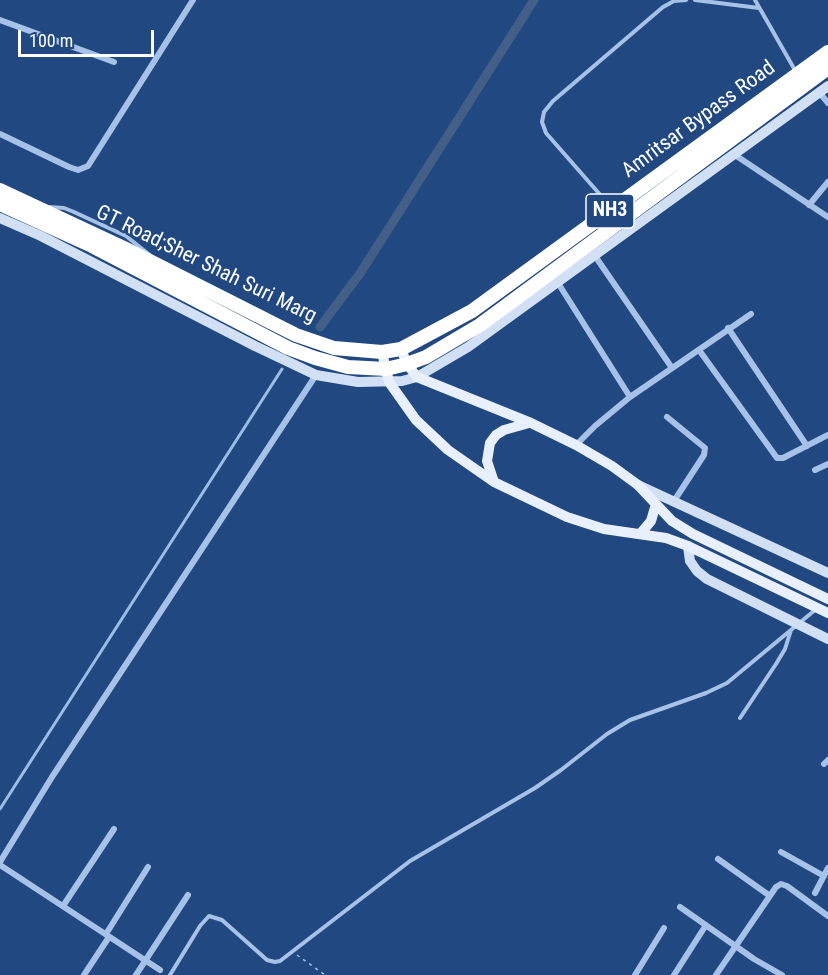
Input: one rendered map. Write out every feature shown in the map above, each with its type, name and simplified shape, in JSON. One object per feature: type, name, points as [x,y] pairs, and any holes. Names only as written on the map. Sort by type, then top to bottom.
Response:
[{"type":"highway","name":"Amritsar Bypass Road","points":[[382,352],[401,349],[472,311],[828,52]]},
{"type":"highway","name":"Amritsar Bypass Road","points":[[388,375],[407,364],[426,357],[480,324],[828,68]]},
{"type":"highway","name":"GT Road;Sher Shah Suri Marg","points":[[0,190],[162,267],[268,321],[318,343],[354,351],[382,352]]},
{"type":"highway","name":"GT Road;Sher Shah Suri Marg","points":[[0,204],[102,251],[288,348],[348,367],[388,375]]},
{"type":"main road","points":[[401,349],[407,364],[417,377],[531,423],[576,445],[612,466],[638,485],[672,521],[693,534],[828,599]]},
{"type":"main road","points":[[382,352],[388,375],[416,420],[447,450],[494,482],[535,502],[604,530],[641,533],[666,538],[688,546],[823,611]]},
{"type":"main road","points":[[494,482],[487,461],[490,443],[504,430],[531,423]]},
{"type":"main road","points":[[641,533],[651,520],[656,504]]},
{"type":"street","points":[[0,134],[69,167],[78,170],[88,166],[193,0]]},
{"type":"street","points":[[0,20],[114,62]]},
{"type":"street","points":[[0,218],[41,236],[316,375],[358,382],[388,375],[417,377],[468,347],[824,89],[828,103]]},
{"type":"street","points":[[735,155],[828,217]]},
{"type":"street","points":[[809,205],[828,182]]},
{"type":"street","points":[[595,256],[672,368]]},
{"type":"street","points":[[558,283],[630,397]]},
{"type":"street","points":[[576,445],[630,397],[751,314]]},
{"type":"street","points":[[728,328],[807,446]]},
{"type":"street","points":[[699,350],[777,458],[783,458],[828,435]]},
{"type":"street","points":[[160,970],[0,863],[52,777],[316,375]]},
{"type":"street","points":[[667,417],[702,445],[705,451],[674,501]]},
{"type":"street","points":[[815,470],[828,465]]},
{"type":"street","points":[[638,485],[828,573]]},
{"type":"street","points":[[688,546],[690,561],[707,579],[793,627],[828,639]]},
{"type":"street","points":[[63,906],[114,829]]},
{"type":"street","points":[[781,852],[824,876]]},
{"type":"street","points":[[718,859],[770,896]]},
{"type":"street","points":[[84,975],[148,867]]},
{"type":"street","points":[[815,893],[828,868]]},
{"type":"street","points":[[716,975],[770,896],[781,884],[828,916]]},
{"type":"street","points":[[136,975],[188,895]]},
{"type":"street","points":[[680,907],[779,974]]},
{"type":"street","points":[[674,975],[706,925]]},
{"type":"street","points":[[636,975],[664,928]]},
{"type":"lane","points":[[613,209],[546,133],[542,122],[544,112],[553,101],[663,7],[674,1],[686,0]]},
{"type":"lane","points":[[695,0],[760,8]]},
{"type":"lane","points":[[755,0],[797,75]]},
{"type":"lane","points":[[170,975],[200,926],[209,916],[222,920],[271,962],[280,961],[410,861],[535,788],[561,771],[607,734],[630,720],[706,693],[727,683],[793,627],[823,611]]},
{"type":"lane","points":[[740,718],[785,649],[793,627]]},
{"type":"path","points":[[292,951],[325,975]]},
{"type":"waterway","points":[[320,327],[361,272],[534,0]]},
{"type":"waterway","points":[[0,809],[282,369]]}]
